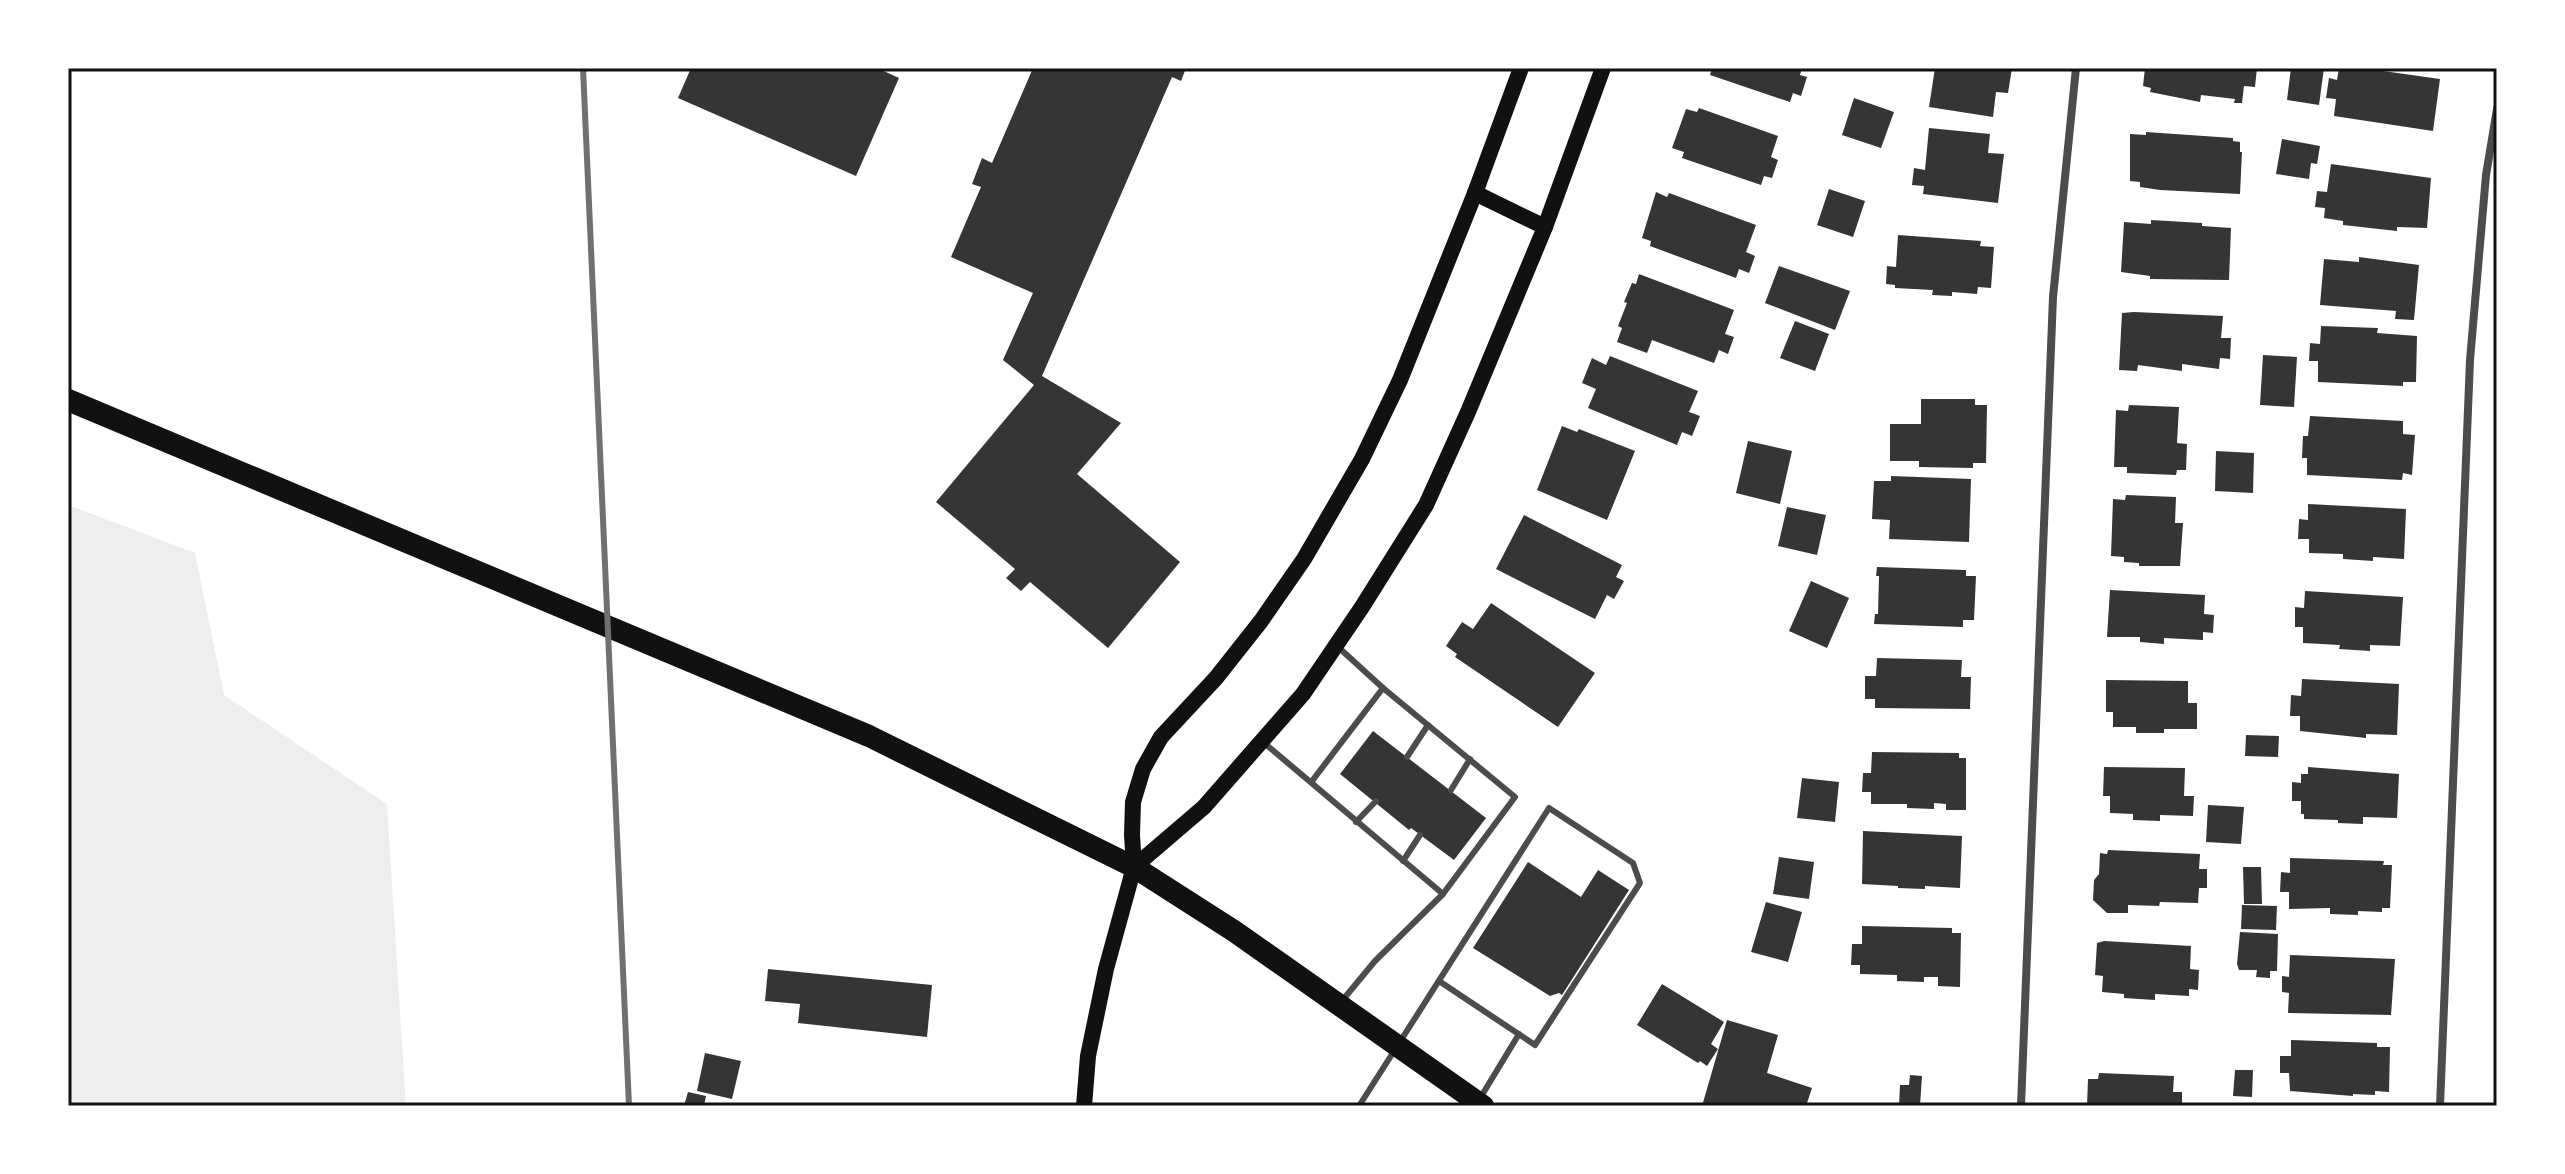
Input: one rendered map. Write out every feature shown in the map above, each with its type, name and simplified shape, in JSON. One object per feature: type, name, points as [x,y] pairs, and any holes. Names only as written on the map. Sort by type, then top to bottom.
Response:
[{"type":"highway","points":[[68,400],[869,736],[1134,867],[1234,931],[1480,1104]]},
{"type":"main road","points":[[1084,1106],[1088,1056],[1106,969],[1134,867],[1133,802],[1150,754],[1161,737],[1216,678],[1261,621],[1327,522],[1362,459],[1400,380],[1521,68]]},
{"type":"main road","points":[[1134,867],[1204,807],[1303,694],[1426,505],[1545,227],[1603,68]]},
{"type":"main road","points":[[1475,193],[1545,227]]},
{"type":"street","points":[[2021,1106],[2053,297],[2076,68]]},
{"type":"street","points":[[2440,1106],[2470,360],[2486,175],[2497,109]]},
{"type":"lane","points":[[1336,644],[1383,688],[1515,797],[1443,894],[1375,961],[1339,1005]]},
{"type":"lane","points":[[1312,781],[1383,688]]},
{"type":"lane","points":[[1407,757],[1428,725]]},
{"type":"lane","points":[[1263,742],[1443,894]]},
{"type":"lane","points":[[1451,790],[1470,759]]},
{"type":"lane","points":[[1356,822],[1376,801]]},
{"type":"lane","points":[[1359,1106],[1549,808],[1633,863],[1640,883],[1535,1045],[1439,981]]},
{"type":"lane","points":[[1403,861],[1420,835]]},
{"type":"lane","points":[[1480,1104],[1519,1034]]},
{"type":"shaded area","points":[[68,505],[195,553],[224,695],[387,804],[406,1106],[68,1106]]},
{"type":"building","points":[[691,68],[877,68],[899,78],[856,176],[678,98]]},
{"type":"building","points":[[1033,68],[1186,68],[1181,81],[1172,77],[1042,376],[1121,423],[1077,474],[1180,562],[1108,648],[1030,582],[1021,591],[1006,578],[1015,569],[936,502],[1034,385],[1003,360],[1033,293],[951,257],[981,187],[972,184],[982,158],[992,163]]},
{"type":"building","points":[[1712,68],[1802,68],[1800,75],[1807,77],[1801,96],[1793,93],[1790,102],[1710,75]]},
{"type":"building","points":[[1935,68],[2012,68],[2008,93],[1996,92],[1993,117],[1929,107]]},
{"type":"building","points":[[2145,68],[2257,68],[2255,87],[2244,86],[2242,103],[2234,103],[2235,99],[2201,95],[2200,102],[2150,92],[2151,88],[2143,86]]},
{"type":"building","points":[[2291,68],[2324,68],[2319,105],[2287,100]]},
{"type":"building","points":[[2339,68],[2362,68],[2440,79],[2433,131],[2334,116],[2336,99],[2326,98],[2329,78],[2337,80]]},
{"type":"building","points":[[1854,98],[1894,112],[1881,148],[1842,135]]},
{"type":"building","points":[[1699,108],[1778,136],[1771,157],[1778,160],[1772,178],[1764,176],[1761,185],[1682,158],[1684,152],[1672,148],[1686,109],[1697,112]]},
{"type":"building","points":[[1929,128],[1990,134],[1988,153],[2004,154],[1998,203],[1923,194],[1924,186],[1912,185],[1914,168],[1925,170]]},
{"type":"building","points":[[2146,132],[2233,138],[2233,141],[2240,142],[2240,194],[2160,190],[2140,187],[2140,182],[2130,181],[2130,134],[2146,135]]},
{"type":"building","points":[[2282,139],[2320,146],[2317,164],[2311,163],[2309,179],[2276,174]]},
{"type":"building","points":[[2331,164],[2431,178],[2427,228],[2397,227],[2397,231],[2343,225],[2343,221],[2324,218],[2325,208],[2315,207],[2317,191],[2327,192]]},
{"type":"building","points":[[1829,189],[1865,201],[1853,237],[1817,225]]},
{"type":"building","points":[[1656,192],[1667,197],[1669,193],[1756,225],[1746,252],[1755,256],[1749,273],[1739,269],[1736,278],[1650,246],[1651,241],[1642,238]]},
{"type":"building","points":[[2151,220],[2231,228],[2229,280],[2150,279],[2150,276],[2121,272],[2124,222],[2151,224]]},
{"type":"building","points":[[1898,235],[1981,241],[1980,246],[1994,247],[1991,288],[1978,287],[1977,294],[1952,292],[1952,296],[1932,295],[1933,290],[1895,288],[1895,285],[1886,284],[1887,266],[1896,267]]},
{"type":"building","points":[[2359,257],[2419,265],[2414,320],[2395,319],[2396,311],[2320,305],[2324,259],[2359,262]]},
{"type":"building","points":[[1779,266],[1850,291],[1835,330],[1765,303]]},
{"type":"building","points":[[1639,274],[1734,310],[1725,334],[1734,337],[1728,354],[1719,350],[1714,363],[1652,340],[1647,353],[1617,342],[1622,328],[1618,326],[1627,303],[1624,302]]},
{"type":"building","points":[[2122,313],[2223,316],[2221,338],[2231,338],[2230,359],[2220,358],[2219,369],[2182,364],[2182,371],[2138,365],[2137,371],[2119,370]]},
{"type":"building","points":[[1795,321],[1829,334],[1815,371],[1780,358]]},
{"type":"building","points":[[2321,326],[2378,328],[2377,333],[2417,336],[2416,382],[2403,382],[2403,386],[2318,382],[2318,361],[2309,361],[2310,343],[2320,344]]},
{"type":"building","points":[[2263,355],[2297,357],[2294,407],[2260,405]]},
{"type":"building","points":[[1610,356],[1698,391],[1689,412],[1700,416],[1692,436],[1682,432],[1677,445],[1588,408],[1596,389],[1582,383],[1592,358],[1606,365]]},
{"type":"building","points":[[1921,399],[1975,399],[1975,405],[1987,405],[1986,463],[1973,463],[1973,468],[1919,467],[1919,461],[1890,461],[1890,424],[1921,424]]},
{"type":"building","points":[[2129,405],[2179,407],[2177,443],[2187,444],[2186,470],[2177,470],[2176,475],[2127,473],[2127,467],[2114,467],[2116,410],[2128,411]]},
{"type":"building","points":[[2310,416],[2403,421],[2403,434],[2415,435],[2412,475],[2403,473],[2402,480],[2307,475],[2307,458],[2302,458],[2303,436],[2308,436]]},
{"type":"building","points":[[1562,426],[1577,432],[1579,429],[1635,451],[1607,520],[1537,490]]},
{"type":"building","points":[[1748,441],[1792,451],[1780,504],[1736,493]]},
{"type":"building","points":[[2216,451],[2254,453],[2253,493],[2215,491]]},
{"type":"building","points":[[1891,476],[1971,479],[1969,542],[1889,539],[1890,520],[1872,519],[1874,481],[1891,481]]},
{"type":"building","points":[[2126,495],[2176,497],[2175,523],[2183,523],[2180,566],[2139,566],[2139,563],[2124,562],[2124,557],[2111,556],[2113,499],[2125,500]]},
{"type":"building","points":[[2308,504],[2406,509],[2404,559],[2373,557],[2373,561],[2343,559],[2343,554],[2309,553],[2309,539],[2298,539],[2299,519],[2308,520]]},
{"type":"building","points":[[1787,507],[1826,515],[1817,555],[1778,546]]},
{"type":"building","points":[[1524,515],[1622,565],[1616,577],[1624,581],[1614,599],[1607,595],[1595,619],[1496,569]]},
{"type":"building","points":[[1877,567],[1966,570],[1966,576],[1976,576],[1974,620],[1963,620],[1963,627],[1874,624],[1875,614],[1878,614]]},
{"type":"building","points":[[1811,581],[1849,598],[1827,648],[1789,631]]},
{"type":"building","points":[[2110,590],[2205,595],[2204,614],[2214,615],[2213,633],[2203,632],[2203,640],[2164,638],[2164,644],[2140,642],[2140,637],[2107,637]]},
{"type":"building","points":[[2305,591],[2403,597],[2400,646],[2370,645],[2370,651],[2339,649],[2340,645],[2303,643],[2303,627],[2295,627],[2295,607],[2304,608]]},
{"type":"building","points":[[1491,603],[1595,673],[1558,727],[1455,657],[1457,654],[1446,646],[1462,622],[1473,629]]},
{"type":"building","points":[[1877,658],[1962,660],[1961,677],[1971,677],[1970,709],[1875,708],[1875,699],[1865,699],[1865,676],[1876,676]]},
{"type":"building","points":[[2302,679],[2399,684],[2397,735],[2366,734],[2366,738],[2300,731],[2300,716],[2290,716],[2291,695],[2301,696]]},
{"type":"building","points":[[2106,680],[2188,681],[2188,703],[2197,703],[2197,729],[2136,733],[2136,727],[2113,727],[2113,712],[2106,712]]},
{"type":"building","points":[[1373,731],[1486,818],[1454,860],[1411,828],[1409,830],[1340,774]]},
{"type":"building","points":[[2246,735],[2279,736],[2278,757],[2245,756]]},
{"type":"building","points":[[1872,752],[1959,753],[1959,758],[1966,758],[1966,810],[1946,810],[1946,804],[1934,803],[1934,809],[1907,808],[1907,804],[1871,804],[1871,792],[1862,792],[1863,773],[1871,773]]},
{"type":"building","points":[[2104,767],[2185,768],[2184,796],[2194,796],[2193,816],[2160,815],[2160,821],[2133,820],[2133,814],[2110,813],[2110,796],[2103,796]]},
{"type":"building","points":[[2308,767],[2399,774],[2397,818],[2363,817],[2363,824],[2304,819],[2301,801],[2292,801],[2292,782],[2301,783],[2301,774],[2308,774]]},
{"type":"building","points":[[1802,778],[1839,782],[1835,822],[1797,818]]},
{"type":"building","points":[[2208,805],[2244,807],[2241,844],[2206,842]]},
{"type":"building","points":[[1863,831],[1962,836],[1960,888],[1898,888],[1862,884]]},
{"type":"building","points":[[2108,850],[2200,854],[2199,869],[2207,869],[2207,888],[2199,888],[2198,903],[2128,905],[2128,913],[2107,913],[2093,900],[2100,853],[2107,854]]},
{"type":"building","points":[[1779,857],[1814,862],[1809,899],[1773,894]]},
{"type":"building","points":[[2290,858],[2384,861],[2383,865],[2392,865],[2390,908],[2382,908],[2382,912],[2358,911],[2358,915],[2330,914],[2330,908],[2289,909],[2289,892],[2280,892],[2281,872],[2290,873]]},
{"type":"building","points":[[1528,862],[1581,897],[1598,870],[1629,890],[1562,995],[1550,996],[1473,948]]},
{"type":"building","points":[[2243,867],[2261,867],[2262,904],[2244,904]]},
{"type":"building","points":[[1766,902],[1802,912],[1788,962],[1751,952]]},
{"type":"building","points":[[2242,905],[2277,906],[2276,930],[2241,929]]},
{"type":"building","points":[[1862,926],[1952,928],[1952,933],[1961,933],[1960,987],[1938,986],[1938,977],[1924,977],[1924,982],[1897,981],[1897,975],[1860,974],[1860,965],[1851,965],[1852,944],[1862,944]]},
{"type":"building","points":[[2240,932],[2278,934],[2277,971],[2270,971],[2270,978],[2256,977],[2257,970],[2239,970]]},
{"type":"building","points":[[2097,943],[2191,946],[2190,969],[2199,970],[2198,990],[2189,989],[2189,996],[2155,994],[2155,1000],[2124,998],[2124,994],[2102,992],[2103,976],[2095,975]]},
{"type":"building","points":[[2290,955],[2395,959],[2391,1015],[2288,1013],[2289,993],[2282,992],[2282,976],[2289,977]]},
{"type":"building","points":[[768,969],[932,985],[927,1037],[798,1023],[800,1004],[765,1001]]},
{"type":"building","points":[[1662,984],[1724,1022],[1711,1044],[1718,1049],[1707,1066],[1637,1025]]},
{"type":"building","points":[[1727,1020],[1778,1035],[1767,1073],[1812,1088],[1806,1106],[1702,1106]]},
{"type":"building","points":[[2291,1040],[2377,1043],[2377,1047],[2390,1047],[2389,1092],[2375,1091],[2375,1095],[2353,1096],[2290,1091],[2289,1073],[2280,1073],[2280,1056],[2291,1056]]},
{"type":"building","points":[[705,1053],[741,1061],[732,1099],[697,1091]]},
{"type":"building","points":[[2235,1070],[2253,1070],[2252,1097],[2233,1096]]},
{"type":"building","points":[[2099,1073],[2174,1076],[2173,1092],[2182,1092],[2182,1106],[2087,1106],[2088,1079],[2098,1079]]},
{"type":"building","points":[[1910,1075],[1922,1076],[1920,1106],[1899,1106],[1900,1085],[1909,1085]]},
{"type":"building","points":[[688,1092],[706,1096],[704,1106],[684,1106]]},
{"type":"railway","points":[[583,68],[629,1106]]}]
